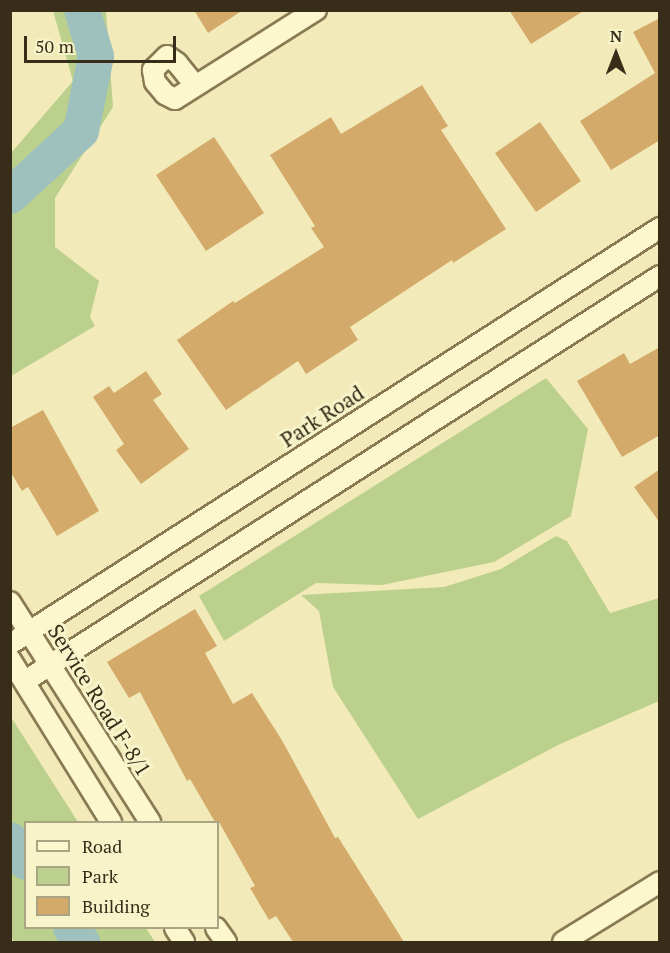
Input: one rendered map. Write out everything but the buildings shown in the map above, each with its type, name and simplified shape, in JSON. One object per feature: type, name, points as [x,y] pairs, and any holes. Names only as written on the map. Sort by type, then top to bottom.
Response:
[{"type":"street","points":[[194,84],[177,63],[167,56],[153,70],[155,82],[165,94],[175,99],[316,10]]},
{"type":"street","name":"Park Road","points":[[10,644],[660,228]]},
{"type":"street","points":[[25,681],[660,276]]},
{"type":"street","name":"Service Road F-8/1","points":[[10,602],[149,821]]},
{"type":"street","points":[[10,658],[110,821]]},
{"type":"street","points":[[563,942],[660,882]]},
{"type":"street","points":[[176,929],[184,942]]},
{"type":"street","points":[[217,929],[226,942]]},
{"type":"green space","points":[[53,11],[106,11],[113,107],[55,198],[55,247],[99,281],[90,317],[95,326],[11,376],[11,153],[73,81]]},
{"type":"green space","points":[[546,378],[588,429],[571,516],[494,562],[382,585],[316,583],[224,641],[199,596]]},
{"type":"green space","points":[[556,536],[567,541],[610,613],[659,598],[659,701],[558,745],[418,819],[333,687],[319,611],[301,595],[444,587],[501,569]]},
{"type":"green space","points":[[11,717],[77,821],[24,821],[24,929],[147,929],[155,942],[14,942],[10,934]]},
{"type":"waterway","points":[[10,196],[81,131],[96,56],[82,10]]},
{"type":"waterway","points":[[10,840],[24,859]]},
{"type":"waterway","points":[[72,929],[82,942]]}]
